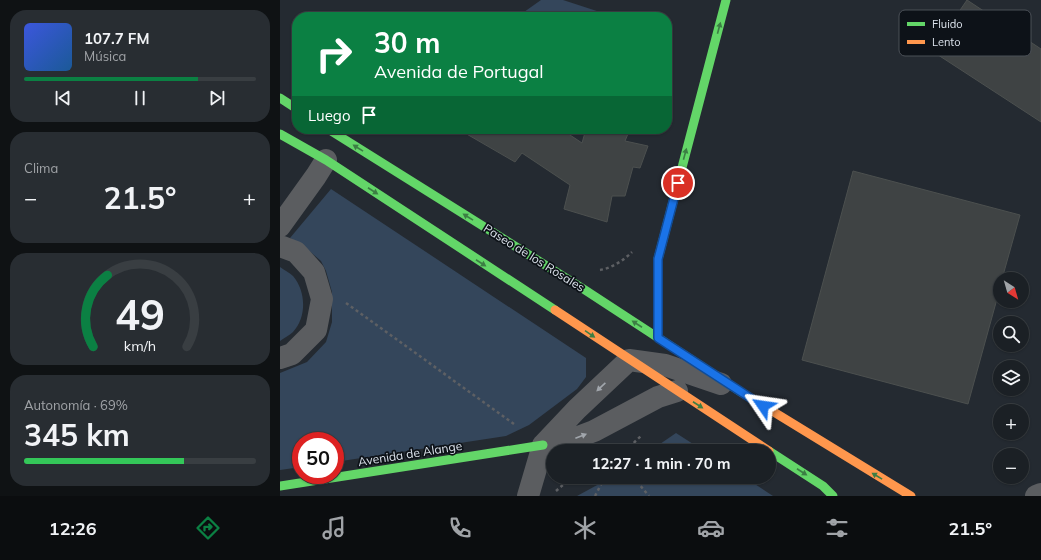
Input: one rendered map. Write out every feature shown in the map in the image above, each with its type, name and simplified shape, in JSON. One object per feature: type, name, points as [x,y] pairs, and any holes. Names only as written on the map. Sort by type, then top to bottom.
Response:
[{"type":"main road","points":[[658,338],[658,259],[726,0]]},
{"type":"main road","points":[[280,98],[292,106]]},
{"type":"main road","name":"Paseo de los Rosales","points":[[280,134],[326,160],[758,444]]},
{"type":"main road","name":"Paseo de los Rosales","points":[[336,134],[585,290],[737,390],[911,496]]},
{"type":"main road","name":"Avenida de Alange","points":[[280,486],[543,445]]},
{"type":"main road","name":"Paseo de los Rosales","points":[[776,456],[823,486],[833,496]]},
{"type":"street","points":[[280,226],[326,160]]},
{"type":"street","points":[[280,246],[296,252],[314,272],[322,299],[316,330],[292,354],[280,358]]},
{"type":"street","points":[[528,496],[543,445],[577,409],[629,360]]},
{"type":"street","name":"Paseo de los Rosales","points":[[629,360],[665,365],[737,390]]},
{"type":"street","points":[[543,445],[556,444],[594,431],[658,397],[677,391]]},
{"type":"street","points":[[1036,496],[1041,494]]},
{"type":"path","points":[[598,270],[604,269],[619,262],[632,252]]},
{"type":"path","points":[[344,301],[543,445]]},
{"type":"path","points":[[632,444],[644,433]]},
{"type":"path","points":[[551,495],[564,484]]},
{"type":"path","points":[[595,496],[601,484]]},
{"type":"path","points":[[639,484],[649,496]]},
{"type":"shaded area","points":[[541,0],[563,0],[600,12],[524,12]]},
{"type":"shaded area","points":[[331,189],[586,358],[586,377],[577,389],[529,425],[506,436],[344,461],[344,432],[292,432],[292,468],[280,470],[280,373],[307,362],[326,342],[332,322],[332,292],[326,271],[321,261],[307,249],[290,238]]},
{"type":"shaded area","points":[[280,267],[292,275],[297,282],[302,296],[303,312],[298,326],[292,333],[280,341]]},
{"type":"shaded area","points":[[676,433],[693,444],[660,444]]},
{"type":"shaded area","points":[[599,484],[755,484],[773,496],[577,496]]},
{"type":"building","points":[[967,0],[982,10],[960,10]]},
{"type":"building","points":[[1031,42],[1041,49],[1041,122],[940,56],[1031,56]]},
{"type":"building","points":[[467,134],[568,134],[582,143],[585,134],[628,134],[625,141],[648,146],[640,168],[633,167],[625,196],[612,196],[607,222],[564,209],[570,185],[522,153],[515,162]]},
{"type":"building","points":[[853,171],[1020,215],[1004,272],[993,272],[993,308],[994,308],[968,404],[802,360]]},
{"type":"traffic: fast","points":[[658,338],[658,259],[726,0]]},
{"type":"traffic: fast","points":[[280,98],[292,106]]},
{"type":"traffic: fast","points":[[280,134],[326,160],[555,310]]},
{"type":"traffic: fast","points":[[336,134],[585,290],[741,392]]},
{"type":"traffic: fast","points":[[280,486],[543,445]]},
{"type":"traffic: fast","points":[[776,456],[823,486],[833,496]]},
{"type":"traffic: slow","points":[[555,310],[758,444]]},
{"type":"traffic: slow","points":[[741,392],[911,496]]},
{"type":"route","points":[[678,183],[658,259],[658,338],[763,406]]}]
